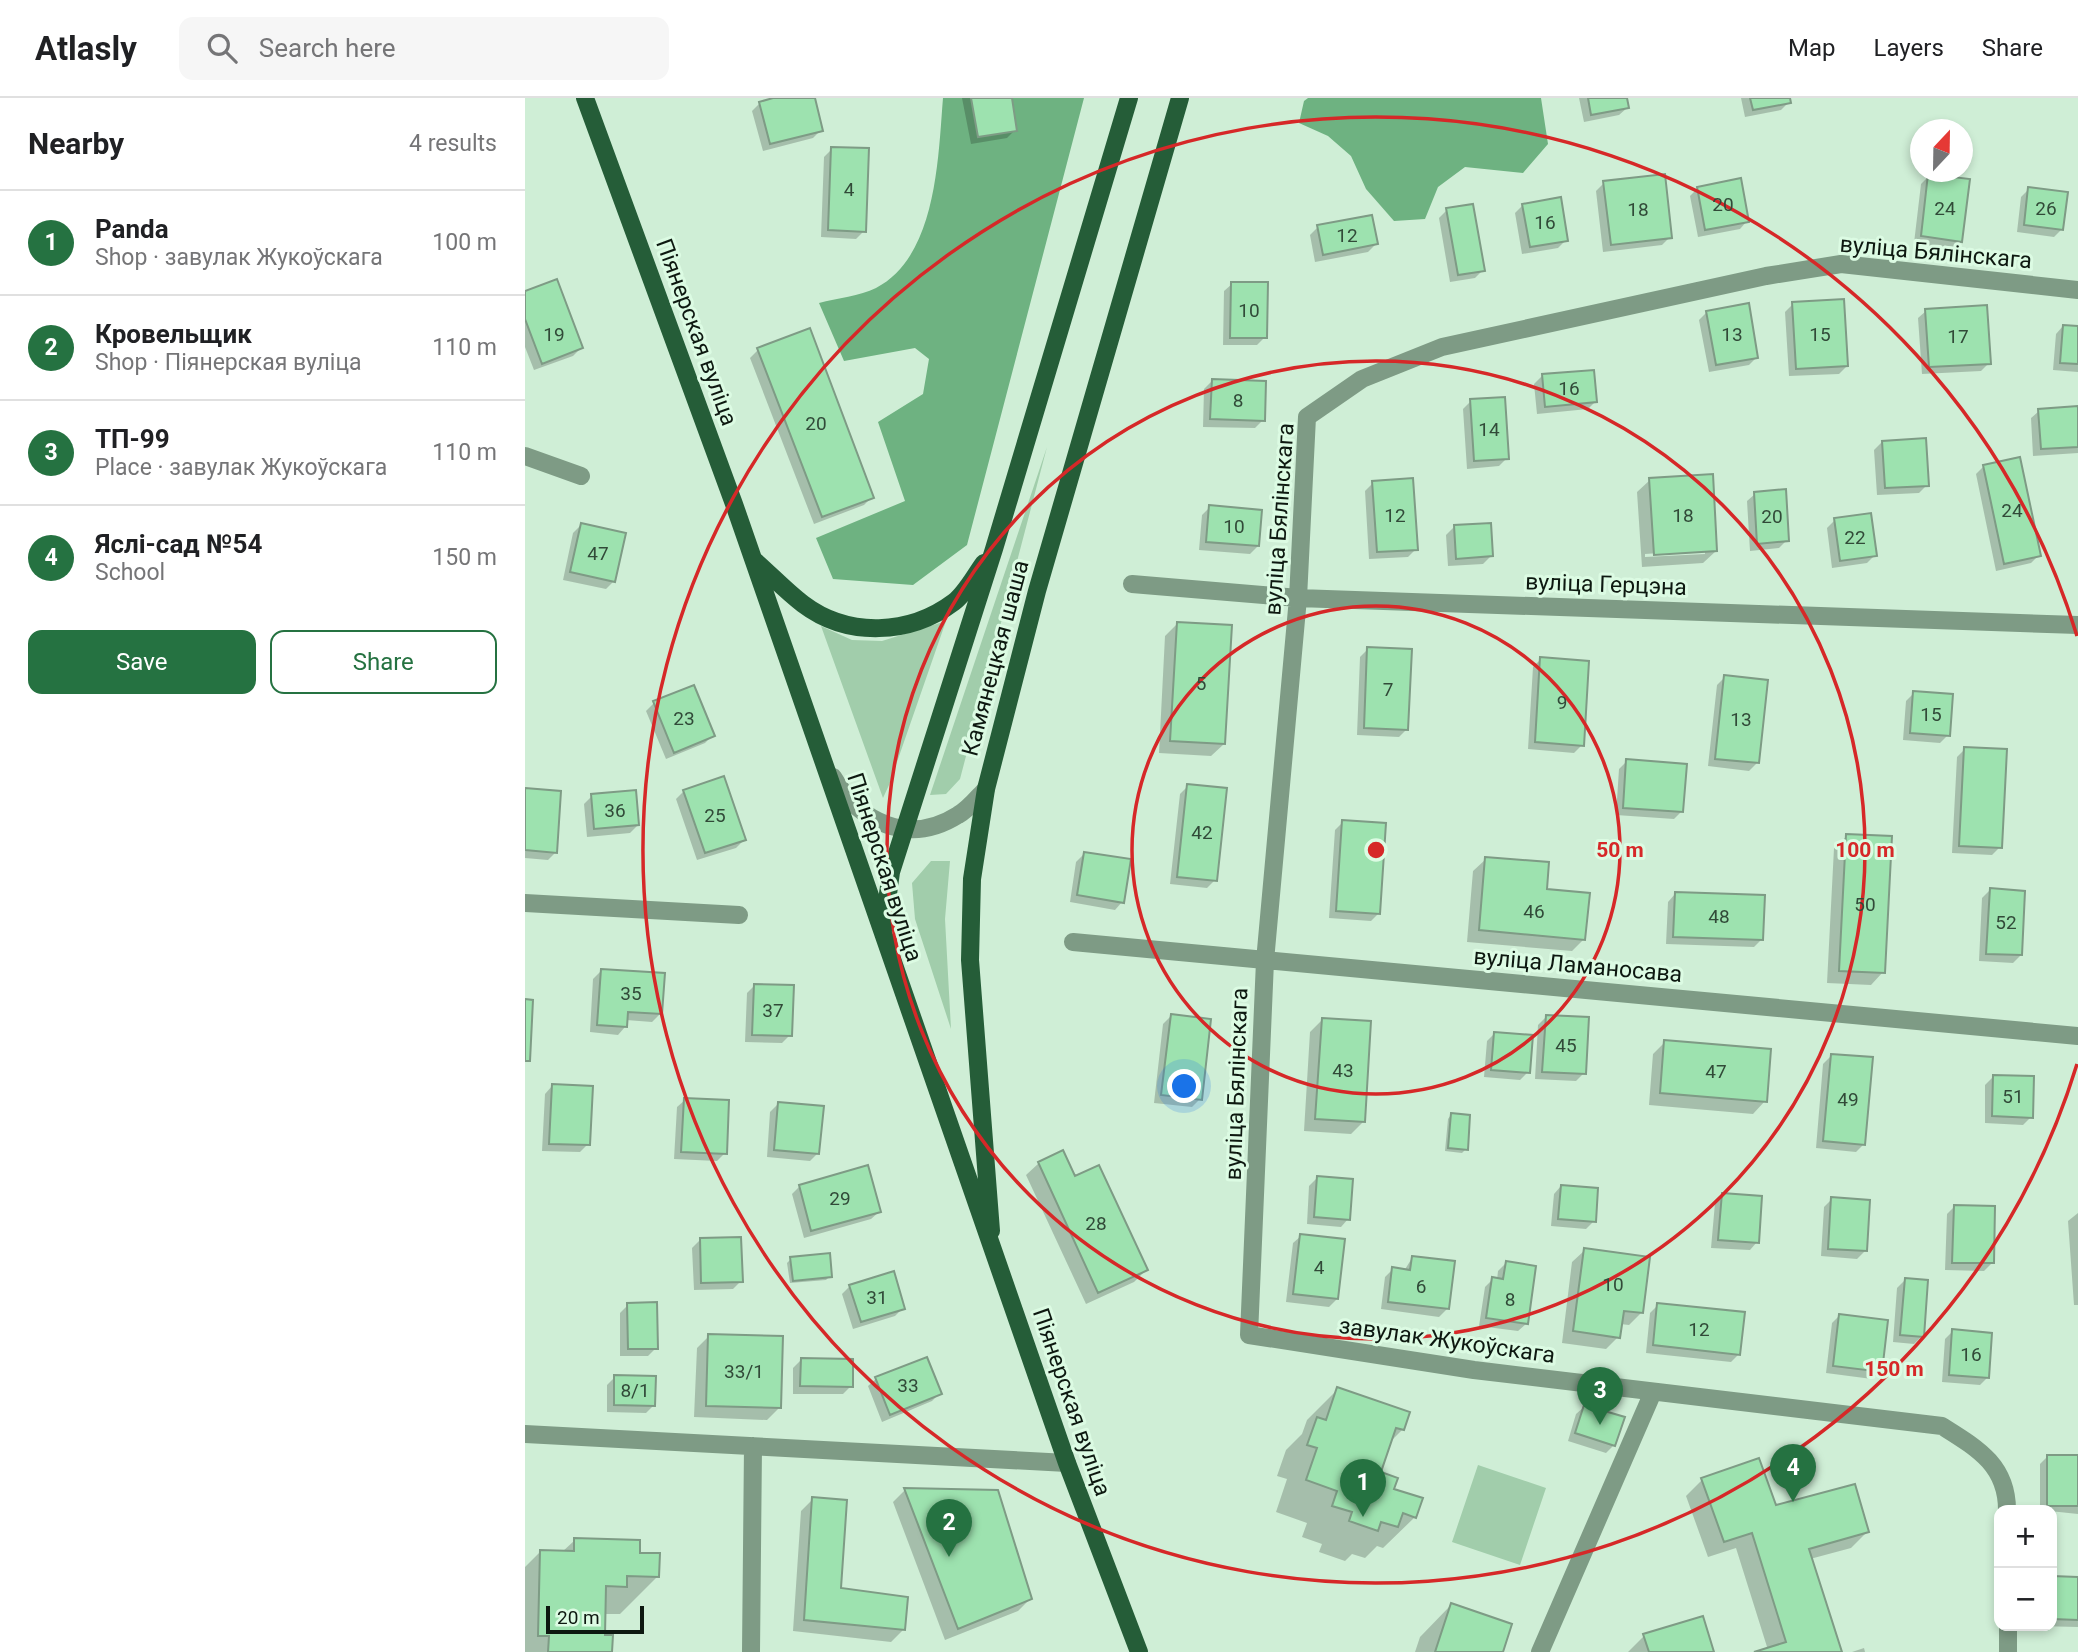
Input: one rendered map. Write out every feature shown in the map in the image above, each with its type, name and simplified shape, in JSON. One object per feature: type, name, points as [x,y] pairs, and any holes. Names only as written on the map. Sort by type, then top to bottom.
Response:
[{"type":"main road","name":"Піянерская вуліца","points":[[586,98],[824,762],[1066,1463],[1139,1652]]},
{"type":"main road","name":"Камянецкая шаша","points":[[883,938],[891,872],[994,550],[1129,98]]},
{"type":"main road","name":"Камянецкая шаша","points":[[992,1246],[970,960],[972,879],[986,789],[1037,591],[1180,98]]},
{"type":"main road","points":[[752,558],[805,606],[853,628],[872,629],[914,622],[957,600],[994,550]]},
{"type":"street","name":"вуліца Бялінскага","points":[[1249,1335],[1265,961],[1298,598],[1307,417],[1362,379],[1441,347],[1766,276],[1841,264],[2078,290]]},
{"type":"street","points":[[525,456],[581,476]]},
{"type":"street","name":"вуліца Герцэна","points":[[1132,583],[1298,598],[2078,625]]},
{"type":"street","points":[[824,762],[848,801],[873,820],[889,828],[923,828],[958,815],[986,789]]},
{"type":"street","points":[[525,903],[739,915]]},
{"type":"street","name":"вуліца Ламаносава","points":[[1073,942],[2078,1036]]},
{"type":"street","name":"завулак Жукоўскага","points":[[1249,1335],[1474,1370],[1942,1426],[1983,1452],[2007,1489],[2007,1505]]},
{"type":"street","points":[[1540,1652],[1653,1392]]},
{"type":"street","points":[[525,1434],[1066,1463]]},
{"type":"street","points":[[751,1652],[753,1446]]},
{"type":"street","points":[[2008,1631],[2008,1652]]},
{"type":"green space","points":[[943,98],[1084,98],[967,545],[913,585],[833,579],[816,538],[905,501],[878,422],[923,394],[929,359],[915,348],[844,361],[819,303],[876,288],[896,273],[911,253],[923,230],[936,176]]},
{"type":"green space","points":[[1308,98],[1541,98],[1548,144],[1523,173],[1465,167],[1438,187],[1425,219],[1394,221],[1366,189],[1351,156],[1328,136],[1299,123],[1304,101]]},
{"type":"green space","points":[[1047,447],[960,779],[946,794],[930,795]]},
{"type":"green space","points":[[946,621],[883,798],[821,626],[852,640],[882,641]]},
{"type":"green space","points":[[931,861],[950,861],[945,919],[951,1029],[915,919],[912,883]]},
{"type":"green space","points":[[1478,1465],[1546,1488],[1520,1565],[1452,1542]]},
{"type":"building","points":[[773,98],[815,98],[823,131],[770,144],[759,102]]},
{"type":"building","points":[[971,98],[1012,98],[1017,131],[978,137]]},
{"type":"building","points":[[1588,98],[1627,98],[1629,108],[1591,115]]},
{"type":"building","points":[[1750,98],[1790,98],[1791,103],[1753,110]]},
{"type":"building","points":[[831,147],[869,148],[866,232],[828,230]]},
{"type":"building","points":[[1665,174],[1672,238],[1611,245],[1603,181]]},
{"type":"building","points":[[1741,178],[1749,222],[1705,230],[1697,187]]},
{"type":"building","points":[[1927,182],[1970,182],[1962,242],[1921,236]]},
{"type":"building","points":[[2028,187],[2068,192],[2063,230],[2024,225]]},
{"type":"building","points":[[1561,197],[1568,241],[1530,247],[1522,204]]},
{"type":"building","points":[[1473,204],[1485,271],[1458,275],[1446,208]]},
{"type":"building","points":[[1372,215],[1378,244],[1323,255],[1317,225]]},
{"type":"building","points":[[557,279],[583,348],[542,364],[525,319],[525,291]]},
{"type":"building","points":[[1231,282],[1268,282],[1267,338],[1230,338]]},
{"type":"building","points":[[1844,299],[1848,366],[1796,369],[1792,302]]},
{"type":"building","points":[[1749,303],[1758,358],[1716,365],[1706,311]]},
{"type":"building","points":[[1987,305],[1991,364],[1929,367],[1925,309]]},
{"type":"building","points":[[2063,325],[2078,326],[2078,364],[2060,363]]},
{"type":"building","points":[[810,328],[874,498],[822,517],[757,348]]},
{"type":"building","points":[[1594,370],[1597,402],[1545,407],[1542,374]]},
{"type":"building","points":[[1212,379],[1266,381],[1265,421],[1210,419]]},
{"type":"building","points":[[1505,397],[1509,459],[1474,461],[1470,399]]},
{"type":"building","points":[[2078,406],[2078,447],[2041,449],[2038,409]]},
{"type":"building","points":[[1926,438],[1929,486],[1885,488],[1882,441]]},
{"type":"building","points":[[2020,457],[2041,556],[2004,564],[1983,465]]},
{"type":"building","points":[[1713,474],[1717,551],[1654,555],[1649,478]]},
{"type":"building","points":[[1413,478],[1418,550],[1377,552],[1372,481]]},
{"type":"building","points":[[1786,489],[1789,541],[1757,544],[1754,492]]},
{"type":"building","points":[[1209,505],[1262,510],[1259,546],[1206,542]]},
{"type":"building","points":[[1871,513],[1877,556],[1840,561],[1834,518]]},
{"type":"building","points":[[581,523],[626,533],[615,582],[570,572]]},
{"type":"building","points":[[1491,523],[1493,556],[1456,559],[1454,525]]},
{"type":"building","points":[[1177,622],[1232,625],[1225,744],[1170,741]]},
{"type":"building","points":[[1367,647],[1412,649],[1408,730],[1364,728]]},
{"type":"building","points":[[1540,657],[1589,661],[1584,746],[1535,742]]},
{"type":"building","points":[[1724,675],[1768,680],[1759,763],[1715,759]]},
{"type":"building","points":[[694,685],[715,736],[674,753],[653,701]]},
{"type":"building","points":[[1913,691],[1953,694],[1950,736],[1910,733]]},
{"type":"building","points":[[1964,747],[2007,749],[2002,848],[1959,846]]},
{"type":"building","points":[[1626,759],[1687,764],[1683,812],[1623,808]]},
{"type":"building","points":[[724,776],[746,840],[705,853],[683,790]]},
{"type":"building","points":[[1187,784],[1227,788],[1217,881],[1177,877]]},
{"type":"building","points":[[525,788],[561,791],[557,853],[525,850]]},
{"type":"building","points":[[636,790],[639,825],[594,829],[591,794]]},
{"type":"building","points":[[1342,820],[1386,823],[1380,914],[1336,911]]},
{"type":"building","points":[[1846,834],[1892,836],[1885,973],[1839,971]]},
{"type":"building","points":[[1084,852],[1131,859],[1124,903],[1077,895]]},
{"type":"building","points":[[1485,857],[1549,862],[1547,889],[1590,893],[1585,940],[1479,930]]},
{"type":"building","points":[[1990,888],[2025,891],[2022,955],[1986,954]]},
{"type":"building","points":[[1675,892],[1765,895],[1763,940],[1673,937]]},
{"type":"building","points":[[601,969],[665,973],[662,1014],[628,1012],[627,1027],[597,1025]]},
{"type":"building","points":[[754,984],[794,985],[792,1036],[752,1035]]},
{"type":"building","points":[[525,999],[533,1000],[530,1061],[525,1061]]},
{"type":"building","points":[[1171,1014],[1211,1019],[1202,1100],[1161,1095]]},
{"type":"building","points":[[1546,1015],[1589,1017],[1586,1074],[1542,1072]]},
{"type":"building","points":[[1322,1018],[1371,1021],[1365,1122],[1315,1119]]},
{"type":"building","points":[[1494,1032],[1533,1035],[1530,1073],[1491,1070]]},
{"type":"building","points":[[1664,1040],[1771,1049],[1767,1102],[1660,1093]]},
{"type":"building","points":[[1831,1054],[1873,1057],[1865,1145],[1823,1141]]},
{"type":"building","points":[[1993,1075],[2034,1076],[2033,1118],[1992,1116]]},
{"type":"building","points":[[552,1084],[593,1086],[590,1145],[549,1144]]},
{"type":"building","points":[[684,1098],[729,1100],[727,1154],[681,1152]]},
{"type":"building","points":[[778,1102],[824,1106],[819,1154],[774,1150]]},
{"type":"building","points":[[1451,1113],[1470,1115],[1468,1150],[1448,1148]]},
{"type":"building","points":[[1063,1150],[1075,1176],[1099,1165],[1148,1270],[1098,1293],[1038,1162]]},
{"type":"building","points":[[868,1165],[881,1212],[811,1231],[799,1185]]},
{"type":"building","points":[[1317,1176],[1353,1179],[1350,1220],[1314,1217]]},
{"type":"building","points":[[1561,1185],[1598,1188],[1596,1222],[1558,1219]]},
{"type":"building","points":[[1722,1193],[1762,1196],[1759,1243],[1718,1240]]},
{"type":"building","points":[[1831,1197],[1870,1200],[1867,1251],[1828,1249]]},
{"type":"building","points":[[1954,1205],[1995,1206],[1994,1263],[1952,1263]]},
{"type":"building","points":[[1300,1234],[1345,1239],[1338,1299],[1293,1294]]},
{"type":"building","points":[[741,1237],[743,1282],[701,1283],[700,1238]]},
{"type":"building","points":[[1584,1248],[1650,1257],[1643,1313],[1624,1311],[1620,1338],[1573,1331]]},
{"type":"building","points":[[830,1253],[832,1277],[793,1281],[790,1257]]},
{"type":"building","points":[[1412,1256],[1455,1261],[1449,1309],[1388,1302],[1392,1267],[1410,1270]]},
{"type":"building","points":[[1506,1261],[1536,1266],[1528,1324],[1486,1318],[1492,1277],[1503,1279]]},
{"type":"building","points":[[894,1271],[905,1309],[861,1322],[849,1285]]},
{"type":"building","points":[[1905,1278],[1928,1280],[1924,1337],[1900,1335]]},
{"type":"building","points":[[657,1302],[658,1349],[628,1349],[627,1303]]},
{"type":"building","points":[[1657,1303],[1745,1312],[1740,1355],[1653,1345]]},
{"type":"building","points":[[1839,1314],[1888,1320],[1882,1372],[1833,1366]]},
{"type":"building","points":[[1952,1329],[1992,1333],[1989,1378],[1949,1375]]},
{"type":"building","points":[[708,1334],[783,1336],[781,1408],[706,1406]]},
{"type":"building","points":[[927,1357],[942,1394],[890,1415],[875,1377]]},
{"type":"building","points":[[801,1358],[853,1359],[853,1387],[800,1386]]},
{"type":"building","points":[[614,1375],[656,1376],[655,1406],[614,1405]]},
{"type":"building","points":[[1337,1387],[1410,1412],[1404,1430],[1396,1428],[1381,1472],[1398,1478],[1394,1489],[1423,1498],[1416,1518],[1403,1513],[1398,1527],[1381,1522],[1378,1531],[1349,1521],[1352,1512],[1332,1506],[1337,1491],[1306,1480],[1317,1448],[1307,1445],[1317,1417],[1326,1420]]},
{"type":"building","points":[[1584,1405],[1625,1417],[1615,1446],[1575,1433]]},
{"type":"building","points":[[2047,1455],[2078,1455],[2078,1506],[2047,1505]]},
{"type":"building","points":[[1759,1458],[1776,1505],[1855,1484],[1869,1532],[1809,1549],[1842,1652],[1754,1652],[1786,1642],[1752,1533],[1724,1542],[1701,1478]]},
{"type":"building","points":[[904,1488],[998,1490],[1032,1599],[958,1629]]},
{"type":"building","points":[[812,1497],[847,1500],[841,1588],[908,1597],[905,1630],[804,1620]]},
{"type":"building","points":[[574,1538],[640,1540],[640,1553],[660,1553],[659,1577],[627,1576],[627,1587],[606,1586],[605,1635],[613,1635],[612,1652],[548,1652],[549,1636],[538,1636],[540,1550],[574,1551]]},
{"type":"building","points":[[2057,1576],[2078,1577],[2078,1620],[2057,1619]]},
{"type":"building","points":[[1451,1603],[1512,1624],[1503,1652],[1435,1652]]},
{"type":"building","points":[[1703,1616],[1714,1652],[1649,1652],[1643,1634]]},
{"type":"place","name":"ТП-99","points":[[1600,1425]]},
{"type":"place","name":"Яслі-сад №54","points":[[1793,1502]]},
{"type":"place","name":"Panda","points":[[1363,1517]]},
{"type":"place","name":"Кровельщик","points":[[949,1557]]}]
